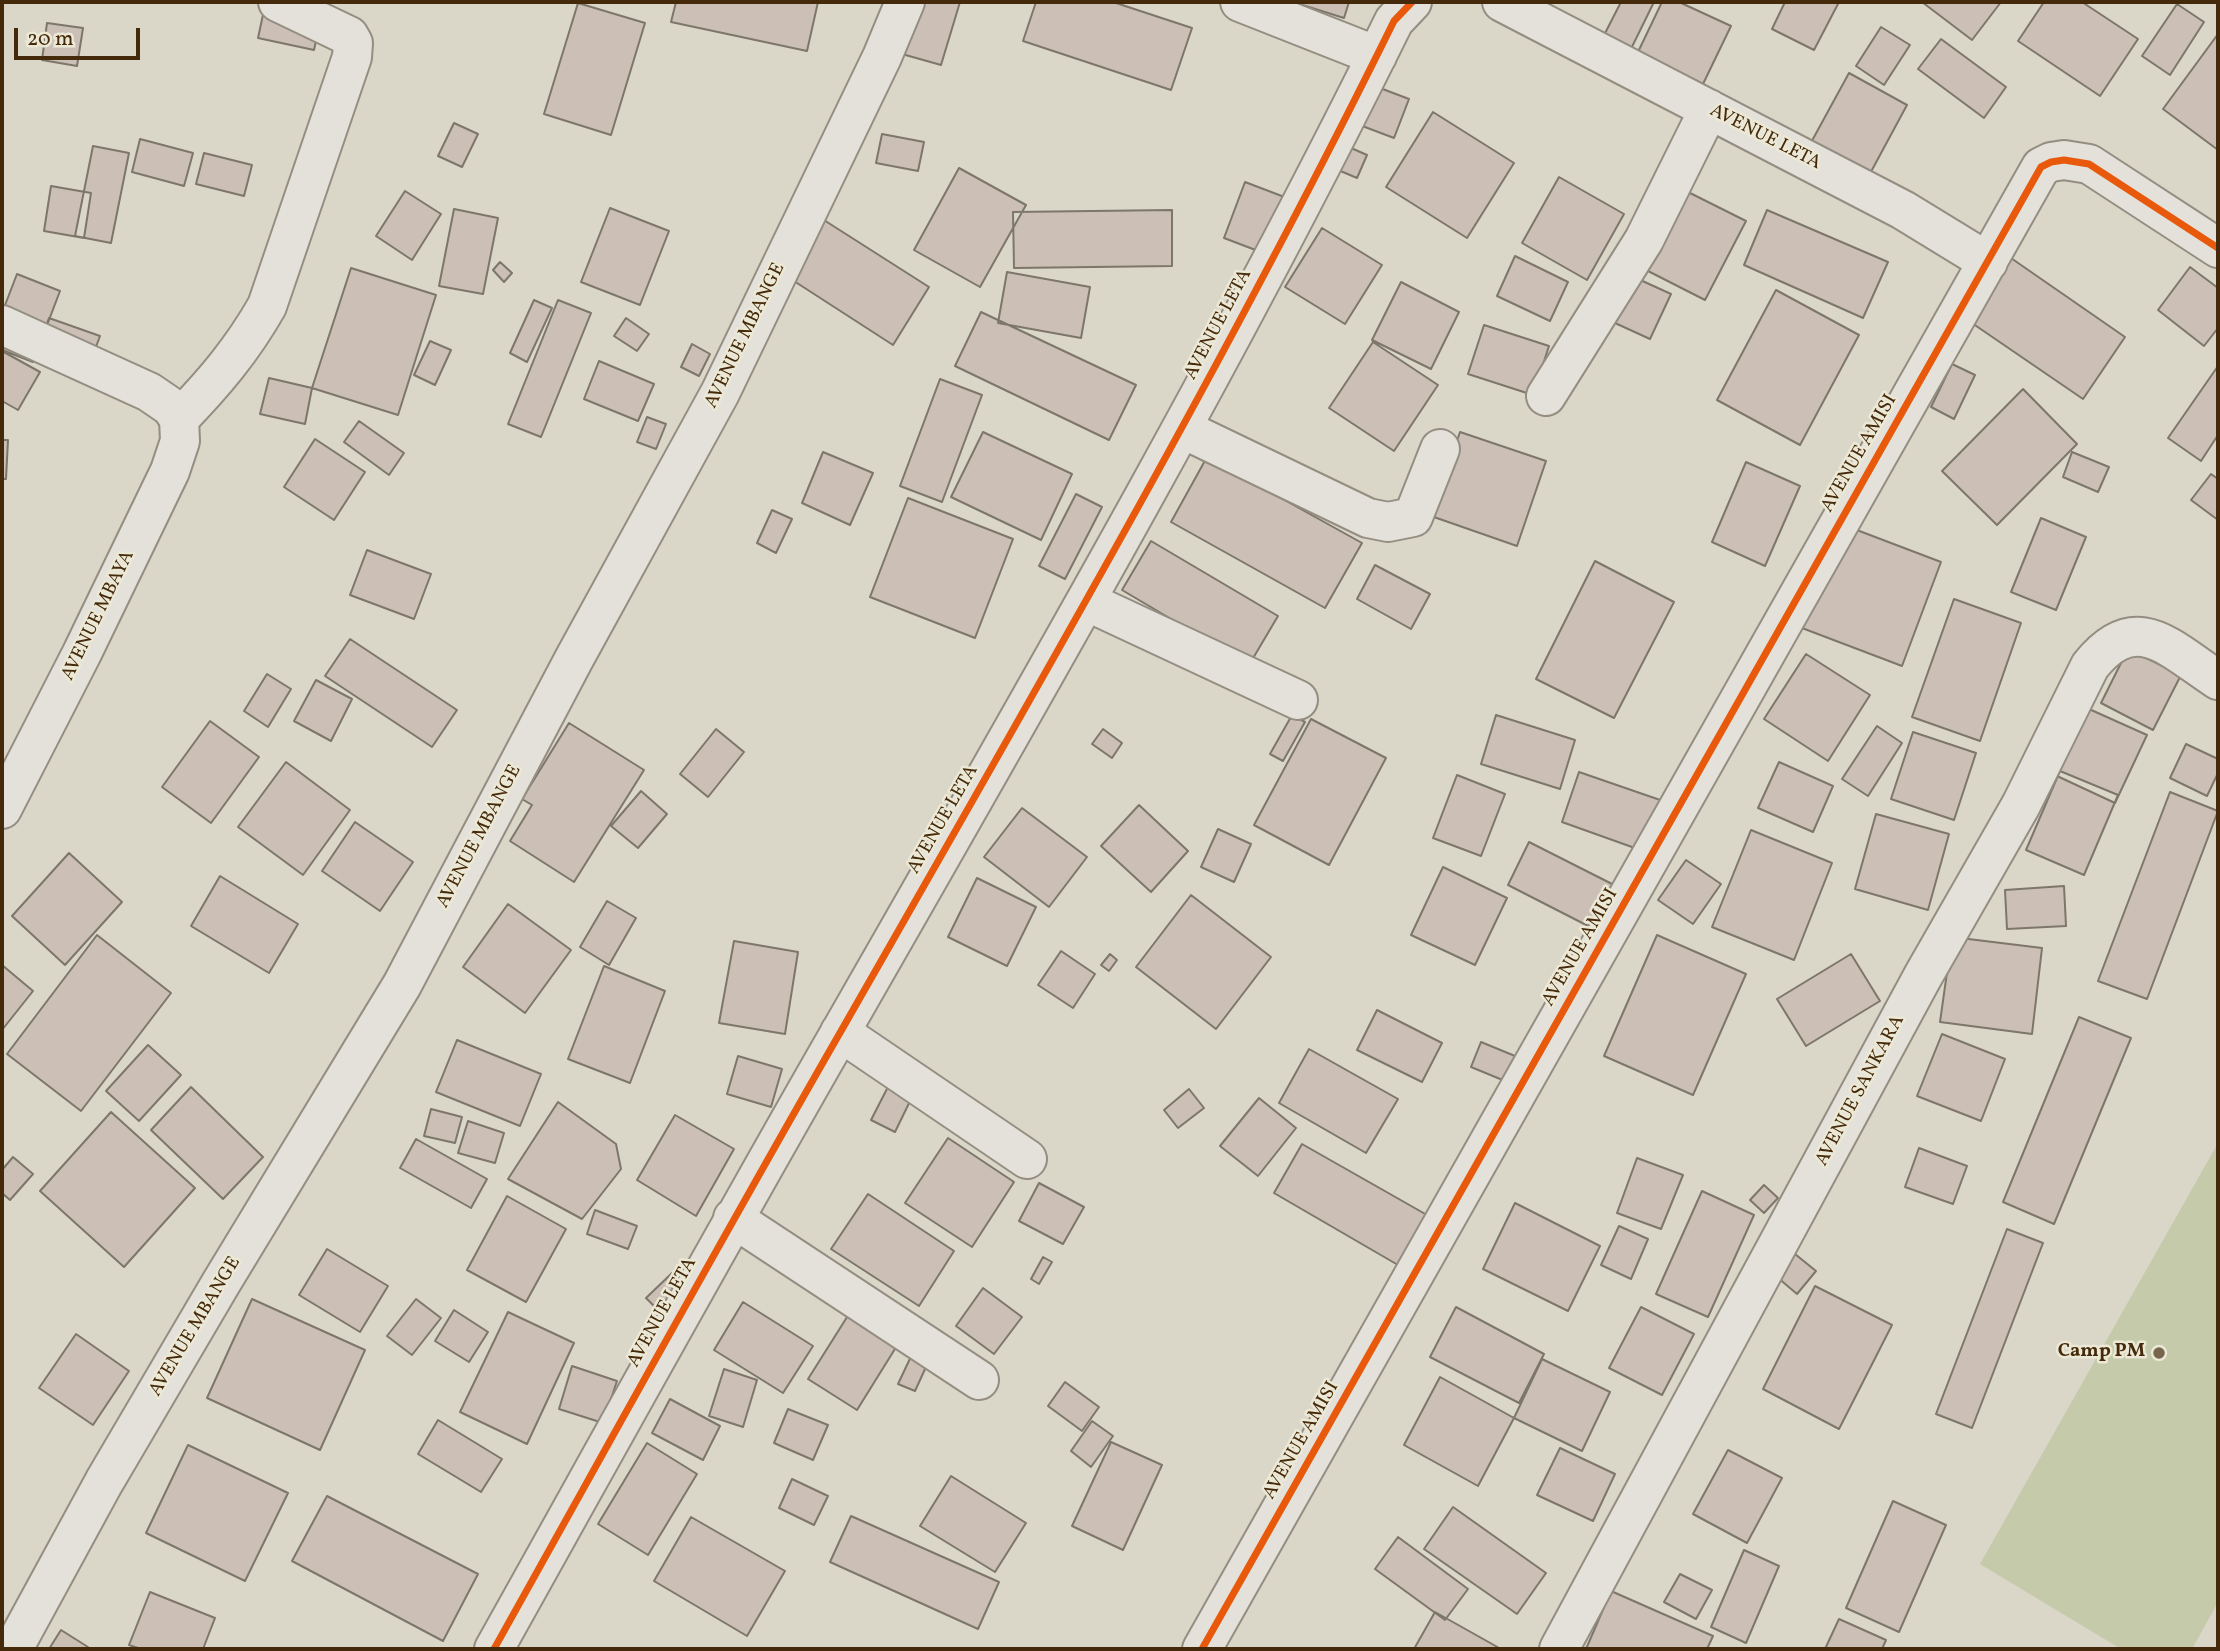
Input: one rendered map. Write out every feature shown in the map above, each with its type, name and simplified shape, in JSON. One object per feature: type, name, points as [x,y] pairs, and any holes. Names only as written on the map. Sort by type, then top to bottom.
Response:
[{"type":"street","points":[[2,325],[149,392],[172,407],[179,419],[223,374],[267,306],[352,57],[353,43],[349,36],[278,2]]},
{"type":"street","name":"AVENUE MBANGE","points":[[13,1649],[104,1482],[207,1306],[402,985],[720,393],[882,57],[905,2]]},
{"type":"street","points":[[1240,2],[1377,56]]},
{"type":"street","name":"AVENUE LETA","points":[[494,1649],[733,1218],[1088,602],[1182,429],[1394,21],[1412,2]]},
{"type":"street","name":"AVENUE LETA","points":[[1502,2],[1903,210],[1987,262]]},
{"type":"street","points":[[1546,396],[1644,240],[1709,109]]},
{"type":"street","name":"AVENUE AMISI","points":[[1202,1649],[2041,167],[2064,160],[2089,164],[2218,248]]},
{"type":"street","name":"AVENUE MBAYA","points":[[2,809],[82,653],[170,471],[180,441],[179,419]]},
{"type":"street","points":[[1182,429],[1368,518],[1388,522],[1413,517],[1440,449]]},
{"type":"street","points":[[1088,602],[1298,701]]},
{"type":"street","name":"AVENUE SANKARA","points":[[1559,1649],[1923,976],[2021,805],[2090,666],[2105,647],[2120,638],[2140,635],[2160,642],[2218,680]]},
{"type":"street","points":[[840,1032],[1027,1159]]},
{"type":"street","points":[[733,1218],[979,1380]]},
{"type":"green space","name":"Camp PM","points":[[2218,1143],[2218,1602],[2192,1649],[2121,1649],[1980,1564]]},
{"type":"building","points":[[676,2],[818,2],[807,51],[671,22]]},
{"type":"building","points":[[917,2],[960,2],[941,65],[902,54]]},
{"type":"building","points":[[1036,2],[1113,2],[1192,28],[1171,90],[1023,41]]},
{"type":"building","points":[[1293,2],[1349,2],[1344,18]]},
{"type":"building","points":[[1621,2],[1654,2],[1627,57],[1600,43]]},
{"type":"building","points":[[1662,2],[1679,2],[1731,26],[1703,84],[1638,52]]},
{"type":"building","points":[[1785,2],[1839,2],[1814,50],[1772,29]]},
{"type":"building","points":[[1922,2],[2001,2],[1972,40]]},
{"type":"building","points":[[2044,2],[2082,2],[2138,39],[2100,96],[2018,41]]},
{"type":"building","points":[[578,3],[645,23],[611,135],[544,114]]},
{"type":"building","points":[[2177,4],[2204,22],[2170,75],[2142,56]]},
{"type":"building","points":[[264,10],[320,22],[314,50],[258,38]]},
{"type":"building","points":[[47,23],[83,28],[77,66],[42,60]]},
{"type":"building","points":[[1881,27],[1910,45],[1884,85],[1856,66]]},
{"type":"building","points":[[2218,34],[2218,150],[2163,109]]},
{"type":"building","points":[[1941,39],[2006,87],[1984,118],[1918,69]]},
{"type":"building","points":[[1849,73],[1907,105],[1866,181],[1808,148]]},
{"type":"building","points":[[1372,85],[1409,99],[1394,138],[1357,124]]},
{"type":"building","points":[[1433,112],[1514,163],[1467,238],[1386,187]]},
{"type":"building","points":[[454,123],[478,134],[462,167],[438,156]]},
{"type":"building","points":[[882,134],[924,142],[918,171],[876,163]]},
{"type":"building","points":[[140,139],[193,153],[184,186],[132,172]]},
{"type":"building","points":[[1342,144],[1367,155],[1357,178],[1331,167]]},
{"type":"building","points":[[93,146],[129,153],[111,243],[75,236]]},
{"type":"building","points":[[204,153],[252,165],[244,196],[196,184]]},
{"type":"building","points":[[959,168],[1026,205],[980,287],[914,250]]},
{"type":"building","points":[[1559,177],[1624,214],[1587,280],[1522,243]]},
{"type":"building","points":[[1245,182],[1287,198],[1266,254],[1224,238]]},
{"type":"building","points":[[51,186],[91,193],[84,238],[44,231]]},
{"type":"building","points":[[405,191],[441,214],[412,260],[376,236]]},
{"type":"building","points":[[1688,192],[1746,221],[1705,300],[1648,271]]},
{"type":"building","points":[[610,208],[669,231],[640,305],[581,282]]},
{"type":"building","points":[[454,209],[498,218],[483,294],[439,286]]},
{"type":"building","points":[[1172,210],[1172,266],[1014,268],[1013,212]]},
{"type":"building","points":[[1767,210],[1888,262],[1863,318],[1744,265]]},
{"type":"building","points":[[816,215],[929,287],[893,345],[780,272]]},
{"type":"building","points":[[1322,228],[1382,265],[1345,324],[1285,287]]},
{"type":"building","points":[[1515,256],[1568,282],[1550,321],[1497,296]]},
{"type":"building","points":[[2008,256],[2125,337],[2083,399],[1966,319]]},
{"type":"building","points":[[500,262],[512,273],[504,282],[493,270]]},
{"type":"building","points":[[2190,267],[2218,288],[2218,328],[2204,346],[2158,310]]},
{"type":"building","points":[[351,268],[436,295],[398,415],[312,388]]},
{"type":"building","points":[[1007,272],[1090,287],[1081,338],[998,323]]},
{"type":"building","points":[[1625,273],[1671,294],[1650,339],[1604,318]]},
{"type":"building","points":[[17,274],[60,291],[33,362],[2,350],[2,313]]},
{"type":"building","points":[[1401,282],[1459,312],[1431,369],[1372,340]]},
{"type":"building","points":[[1776,290],[1859,335],[1800,445],[1717,400]]},
{"type":"building","points":[[534,300],[552,308],[527,362],[510,353]]},
{"type":"building","points":[[558,300],[591,313],[541,437],[508,424]]},
{"type":"building","points":[[981,312],[1136,385],[1109,440],[955,366]]},
{"type":"building","points":[[49,318],[100,336],[86,374],[35,356]]},
{"type":"building","points":[[626,318],[649,334],[637,351],[614,336]]},
{"type":"building","points":[[1484,325],[1549,346],[1533,395],[1468,374]]},
{"type":"building","points":[[430,341],[451,350],[435,385],[414,375]]},
{"type":"building","points":[[1373,342],[1438,385],[1394,451],[1329,408]]},
{"type":"building","points":[[692,344],[710,354],[699,376],[681,367]]},
{"type":"building","points":[[2,351],[40,372],[18,410],[2,401]]},
{"type":"building","points":[[599,361],[654,384],[638,421],[584,399]]},
{"type":"building","points":[[1952,364],[1975,375],[1954,419],[1931,407]]},
{"type":"building","points":[[2218,366],[2218,435],[2201,461],[2168,438]]},
{"type":"building","points":[[269,378],[312,388],[305,424],[260,414]]},
{"type":"building","points":[[940,379],[982,395],[942,502],[900,486]]},
{"type":"building","points":[[2023,389],[2077,444],[1997,525],[1942,471]]},
{"type":"building","points":[[647,417],[666,424],[656,449],[637,442]]},
{"type":"building","points":[[359,421],[404,453],[389,475],[344,442]]},
{"type":"building","points":[[983,432],[1072,474],[1041,540],[951,497]]},
{"type":"building","points":[[1460,432],[1546,461],[1517,546],[1431,516]]},
{"type":"building","points":[[315,439],[365,472],[334,520],[284,487]]},
{"type":"building","points":[[2,440],[8,440],[6,479],[2,479]]},
{"type":"building","points":[[823,452],[873,473],[850,525],[802,503]]},
{"type":"building","points":[[2072,452],[2109,467],[2098,492],[2063,477]]},
{"type":"building","points":[[1207,457],[1362,543],[1325,608],[1171,522]]},
{"type":"building","points":[[1746,462],[1800,486],[1765,566],[1712,542]]},
{"type":"building","points":[[2211,474],[2218,479],[2218,520],[2191,500]]},
{"type":"building","points":[[1076,494],[1102,507],[1065,579],[1039,566]]},
{"type":"building","points":[[908,498],[1013,539],[975,638],[870,597]]},
{"type":"building","points":[[772,510],[792,519],[776,553],[757,543]]},
{"type":"building","points":[[2041,518],[2086,537],[2056,610],[2011,592]]},
{"type":"building","points":[[1841,524],[1941,562],[1902,666],[1802,628]]},
{"type":"building","points":[[1151,541],[1278,616],[1249,665],[1122,590]]},
{"type":"building","points":[[367,550],[431,574],[414,619],[350,595]]},
{"type":"building","points":[[1595,561],[1674,602],[1614,718],[1536,679]]},
{"type":"building","points":[[1375,565],[1430,594],[1411,629],[1357,599]]},
{"type":"building","points":[[1954,599],[2021,623],[1980,741],[1912,717]]},
{"type":"building","points":[[350,639],[457,710],[432,747],[325,676]]},
{"type":"building","points":[[2128,649],[2181,675],[2153,730],[2101,703]]},
{"type":"building","points":[[1806,654],[1870,695],[1828,761],[1764,719]]},
{"type":"building","points":[[267,674],[291,689],[268,727],[244,711]]},
{"type":"building","points":[[316,680],[352,699],[331,741],[294,721]]},
{"type":"building","points":[[2089,709],[2147,735],[2115,803],[2057,776]]},
{"type":"building","points":[[1292,715],[1305,722],[1283,761],[1270,754]]},
{"type":"building","points":[[1496,715],[1575,740],[1560,789],[1481,764]]},
{"type":"building","points":[[1311,719],[1386,758],[1329,865],[1254,825]]},
{"type":"building","points":[[210,721],[259,757],[211,823],[162,787]]},
{"type":"building","points":[[569,723],[644,770],[574,882],[510,841],[532,805],[522,799]]},
{"type":"building","points":[[1877,726],[1902,743],[1868,796],[1842,779]]},
{"type":"building","points":[[716,729],[744,752],[708,797],[680,774]]},
{"type":"building","points":[[1103,729],[1122,743],[1112,758],[1092,744]]},
{"type":"building","points":[[1913,732],[1976,753],[1954,820],[1891,799]]},
{"type":"building","points":[[2186,744],[2218,759],[2218,773],[2207,796],[2170,778]]},
{"type":"building","points":[[286,762],[350,810],[303,875],[238,827]]},
{"type":"building","points":[[1779,762],[1833,786],[1813,832],[1758,808]]},
{"type":"building","points":[[2060,771],[2118,795],[2084,875],[2026,850]]},
{"type":"building","points":[[1579,772],[1663,801],[1646,852],[1562,822]]},
{"type":"building","points":[[1457,775],[1505,794],[1481,856],[1433,838]]},
{"type":"building","points":[[641,791],[667,814],[638,848],[611,826]]},
{"type":"building","points":[[2170,792],[2218,811],[2147,999],[2098,981]]},
{"type":"building","points":[[1139,805],[1188,851],[1151,892],[1101,846]]},
{"type":"building","points":[[1022,808],[1087,857],[1049,907],[984,857]]},
{"type":"building","points":[[1876,814],[1949,834],[1928,910],[1855,889]]},
{"type":"building","points":[[355,822],[413,862],[380,911],[322,871]]},
{"type":"building","points":[[1218,829],[1251,844],[1234,882],[1201,867]]},
{"type":"building","points":[[1751,830],[1832,863],[1794,960],[1712,927]]},
{"type":"building","points":[[1529,842],[1618,887],[1596,930],[1508,885]]},
{"type":"building","points":[[69,853],[122,902],[65,965],[12,916]]},
{"type":"building","points":[[1686,860],[1721,884],[1693,924],[1658,900]]},
{"type":"building","points":[[1443,867],[1507,898],[1475,965],[1411,935]]},
{"type":"building","points":[[220,876],[298,924],[269,973],[191,926]]},
{"type":"building","points":[[977,878],[1036,907],[1007,966],[948,937]]},
{"type":"building","points":[[2064,886],[2066,926],[2007,929],[2005,890]]},
{"type":"building","points":[[1191,895],[1271,957],[1216,1029],[1136,967]]},
{"type":"building","points":[[607,901],[636,918],[609,965],[580,947]]},
{"type":"building","points":[[508,904],[571,950],[525,1013],[463,967]]},
{"type":"building","points":[[97,935],[171,993],[81,1111],[7,1054]]},
{"type":"building","points":[[1657,935],[1746,974],[1693,1095],[1604,1056]]},
{"type":"building","points":[[1952,937],[2042,948],[2032,1034],[1940,1022]]},
{"type":"building","points":[[734,941],[798,952],[785,1034],[719,1023]]},
{"type":"building","points":[[1061,951],[1095,974],[1073,1008],[1038,985]]},
{"type":"building","points":[[1110,954],[1117,960],[1109,971],[1101,965]]},
{"type":"building","points":[[1851,954],[1880,1001],[1806,1046],[1777,999]]},
{"type":"building","points":[[2,965],[33,991],[2,1030]]},
{"type":"building","points":[[604,966],[665,991],[630,1083],[568,1059]]},
{"type":"building","points":[[1377,1010],[1442,1043],[1422,1082],[1357,1050]]},
{"type":"building","points":[[2079,1017],[2131,1038],[2054,1224],[2003,1202]]},
{"type":"building","points":[[1942,1034],[2005,1059],[1981,1121],[1917,1096]]},
{"type":"building","points":[[457,1040],[541,1074],[520,1126],[436,1092]]},
{"type":"building","points":[[1481,1042],[1515,1056],[1505,1081],[1471,1067]]},
{"type":"building","points":[[148,1045],[181,1075],[139,1121],[106,1091]]},
{"type":"building","points":[[1309,1049],[1398,1099],[1366,1153],[1279,1103]]},
{"type":"building","points":[[738,1056],[782,1069],[771,1107],[727,1094]]},
{"type":"building","points":[[890,1083],[913,1095],[895,1132],[871,1120]]},
{"type":"building","points":[[191,1087],[263,1157],[223,1199],[151,1130]]},
{"type":"building","points":[[1189,1089],[1204,1108],[1178,1128],[1164,1110]]},
{"type":"building","points":[[1259,1098],[1296,1128],[1258,1176],[1220,1146]]},
{"type":"building","points":[[558,1102],[616,1144],[621,1169],[582,1219],[508,1179]]},
{"type":"building","points":[[431,1109],[462,1117],[455,1143],[424,1136]]},
{"type":"building","points":[[111,1112],[195,1188],[124,1267],[40,1191]]},
{"type":"building","points":[[675,1115],[734,1149],[696,1216],[637,1180]]},
{"type":"building","points":[[468,1121],[504,1133],[495,1163],[458,1153]]},
{"type":"building","points":[[948,1138],[1014,1182],[972,1247],[905,1203]]},
{"type":"building","points":[[416,1139],[487,1179],[471,1208],[400,1168]]},
{"type":"building","points":[[1302,1144],[1427,1215],[1398,1265],[1274,1193]]},
{"type":"building","points":[[1919,1148],[1967,1166],[1953,1204],[1905,1187]]},
{"type":"building","points":[[13,1157],[33,1174],[10,1200],[2,1193],[2,1170]]},
{"type":"building","points":[[1637,1158],[1683,1175],[1661,1229],[1617,1213]]},
{"type":"building","points":[[1039,1183],[1084,1207],[1063,1244],[1019,1221]]},
{"type":"building","points":[[1764,1185],[1778,1198],[1764,1213],[1750,1200]]},
{"type":"building","points":[[1702,1191],[1754,1215],[1708,1317],[1656,1294]]},
{"type":"building","points":[[868,1194],[954,1251],[919,1306],[831,1249]]},
{"type":"building","points":[[507,1196],[566,1229],[526,1302],[467,1270]]},
{"type":"building","points":[[1515,1203],[1600,1246],[1568,1311],[1483,1269]]},
{"type":"building","points":[[595,1210],[637,1226],[628,1249],[587,1234]]},
{"type":"building","points":[[1619,1226],[1648,1239],[1631,1279],[1601,1265]]},
{"type":"building","points":[[2007,1229],[2043,1243],[1972,1428],[1936,1414]]},
{"type":"building","points":[[327,1249],[388,1286],[360,1332],[299,1295]]},
{"type":"building","points":[[1795,1254],[1816,1271],[1797,1294],[1777,1277]]},
{"type":"building","points":[[1043,1257],[1052,1262],[1039,1284],[1031,1279]]},
{"type":"building","points":[[672,1273],[687,1289],[661,1313],[646,1298]]},
{"type":"building","points":[[1815,1286],[1892,1325],[1839,1429],[1763,1389]]},
{"type":"building","points":[[983,1288],[1022,1317],[994,1354],[956,1326]]},
{"type":"building","points":[[252,1299],[365,1350],[320,1450],[207,1398]]},
{"type":"building","points":[[416,1299],[441,1318],[412,1355],[387,1336]]},
{"type":"building","points":[[743,1302],[813,1346],[783,1393],[714,1350]]},
{"type":"building","points":[[854,1306],[903,1336],[857,1410],[808,1379]]},
{"type":"building","points":[[1456,1307],[1544,1354],[1519,1403],[1430,1357]]},
{"type":"building","points":[[1641,1307],[1694,1334],[1662,1395],[1609,1368]]},
{"type":"building","points":[[454,1310],[488,1332],[469,1362],[435,1341]]},
{"type":"building","points":[[508,1312],[574,1343],[527,1444],[460,1412]]},
{"type":"building","points":[[76,1334],[129,1371],[93,1425],[39,1388]]},
{"type":"building","points":[[915,1348],[931,1356],[915,1391],[898,1384]]},
{"type":"building","points":[[1542,1359],[1610,1392],[1582,1451],[1514,1418]]},
{"type":"building","points":[[572,1366],[617,1381],[603,1423],[559,1409]]},
{"type":"building","points":[[724,1369],[757,1380],[743,1427],[709,1416]]},
{"type":"building","points":[[1440,1377],[1514,1418],[1478,1486],[1404,1445]]},
{"type":"building","points":[[1065,1382],[1099,1407],[1082,1431],[1048,1406]]},
{"type":"building","points":[[670,1399],[720,1426],[703,1460],[652,1433]]},
{"type":"building","points":[[788,1409],[828,1425],[813,1460],[774,1443]]},
{"type":"building","points":[[438,1420],[502,1459],[481,1492],[418,1454]]},
{"type":"building","points":[[1092,1421],[1113,1436],[1091,1467],[1071,1451]]},
{"type":"building","points":[[1111,1442],[1162,1465],[1123,1550],[1072,1526]]},
{"type":"building","points":[[647,1443],[697,1474],[648,1555],[598,1524]]},
{"type":"building","points":[[188,1445],[288,1493],[245,1581],[146,1533]]},
{"type":"building","points":[[1560,1448],[1615,1474],[1593,1521],[1537,1495]]},
{"type":"building","points":[[1728,1450],[1782,1478],[1747,1543],[1693,1514]]},
{"type":"building","points":[[951,1476],[1026,1523],[995,1572],[920,1526]]},
{"type":"building","points":[[792,1479],[828,1496],[814,1525],[779,1508]]},
{"type":"building","points":[[327,1496],[478,1574],[443,1641],[292,1561]]},
{"type":"building","points":[[1893,1501],[1946,1525],[1899,1632],[1846,1608]]},
{"type":"building","points":[[1453,1507],[1546,1573],[1517,1614],[1424,1549]]},
{"type":"building","points":[[851,1516],[999,1582],[978,1629],[830,1562]]},
{"type":"building","points":[[691,1517],[785,1571],[747,1636],[654,1581]]},
{"type":"building","points":[[1398,1537],[1468,1589],[1445,1620],[1375,1569]]},
{"type":"building","points":[[1744,1550],[1779,1566],[1746,1643],[1711,1627]]},
{"type":"building","points":[[1680,1574],[1712,1590],[1696,1619],[1664,1602]]},
{"type":"building","points":[[1611,1591],[1713,1636],[1707,1649],[1586,1649]]},
{"type":"building","points":[[150,1592],[215,1618],[203,1649],[141,1649],[129,1645]]},
{"type":"building","points":[[1435,1612],[1501,1649],[1414,1649]]},
{"type":"building","points":[[1839,1619],[1886,1640],[1882,1649],[1825,1649]]},
{"type":"building","points":[[61,1630],[88,1647],[87,1649],[49,1649]]},
{"type":"cycle path","points":[[494,1649],[750,1190],[1123,534],[1262,279],[1394,21],[1412,2]]},
{"type":"cycle path","points":[[1202,1649],[2041,167],[2064,160],[2089,164],[2218,248]]},
{"type":"place","name":"Camp PM","points":[[2159,1353]]}]
